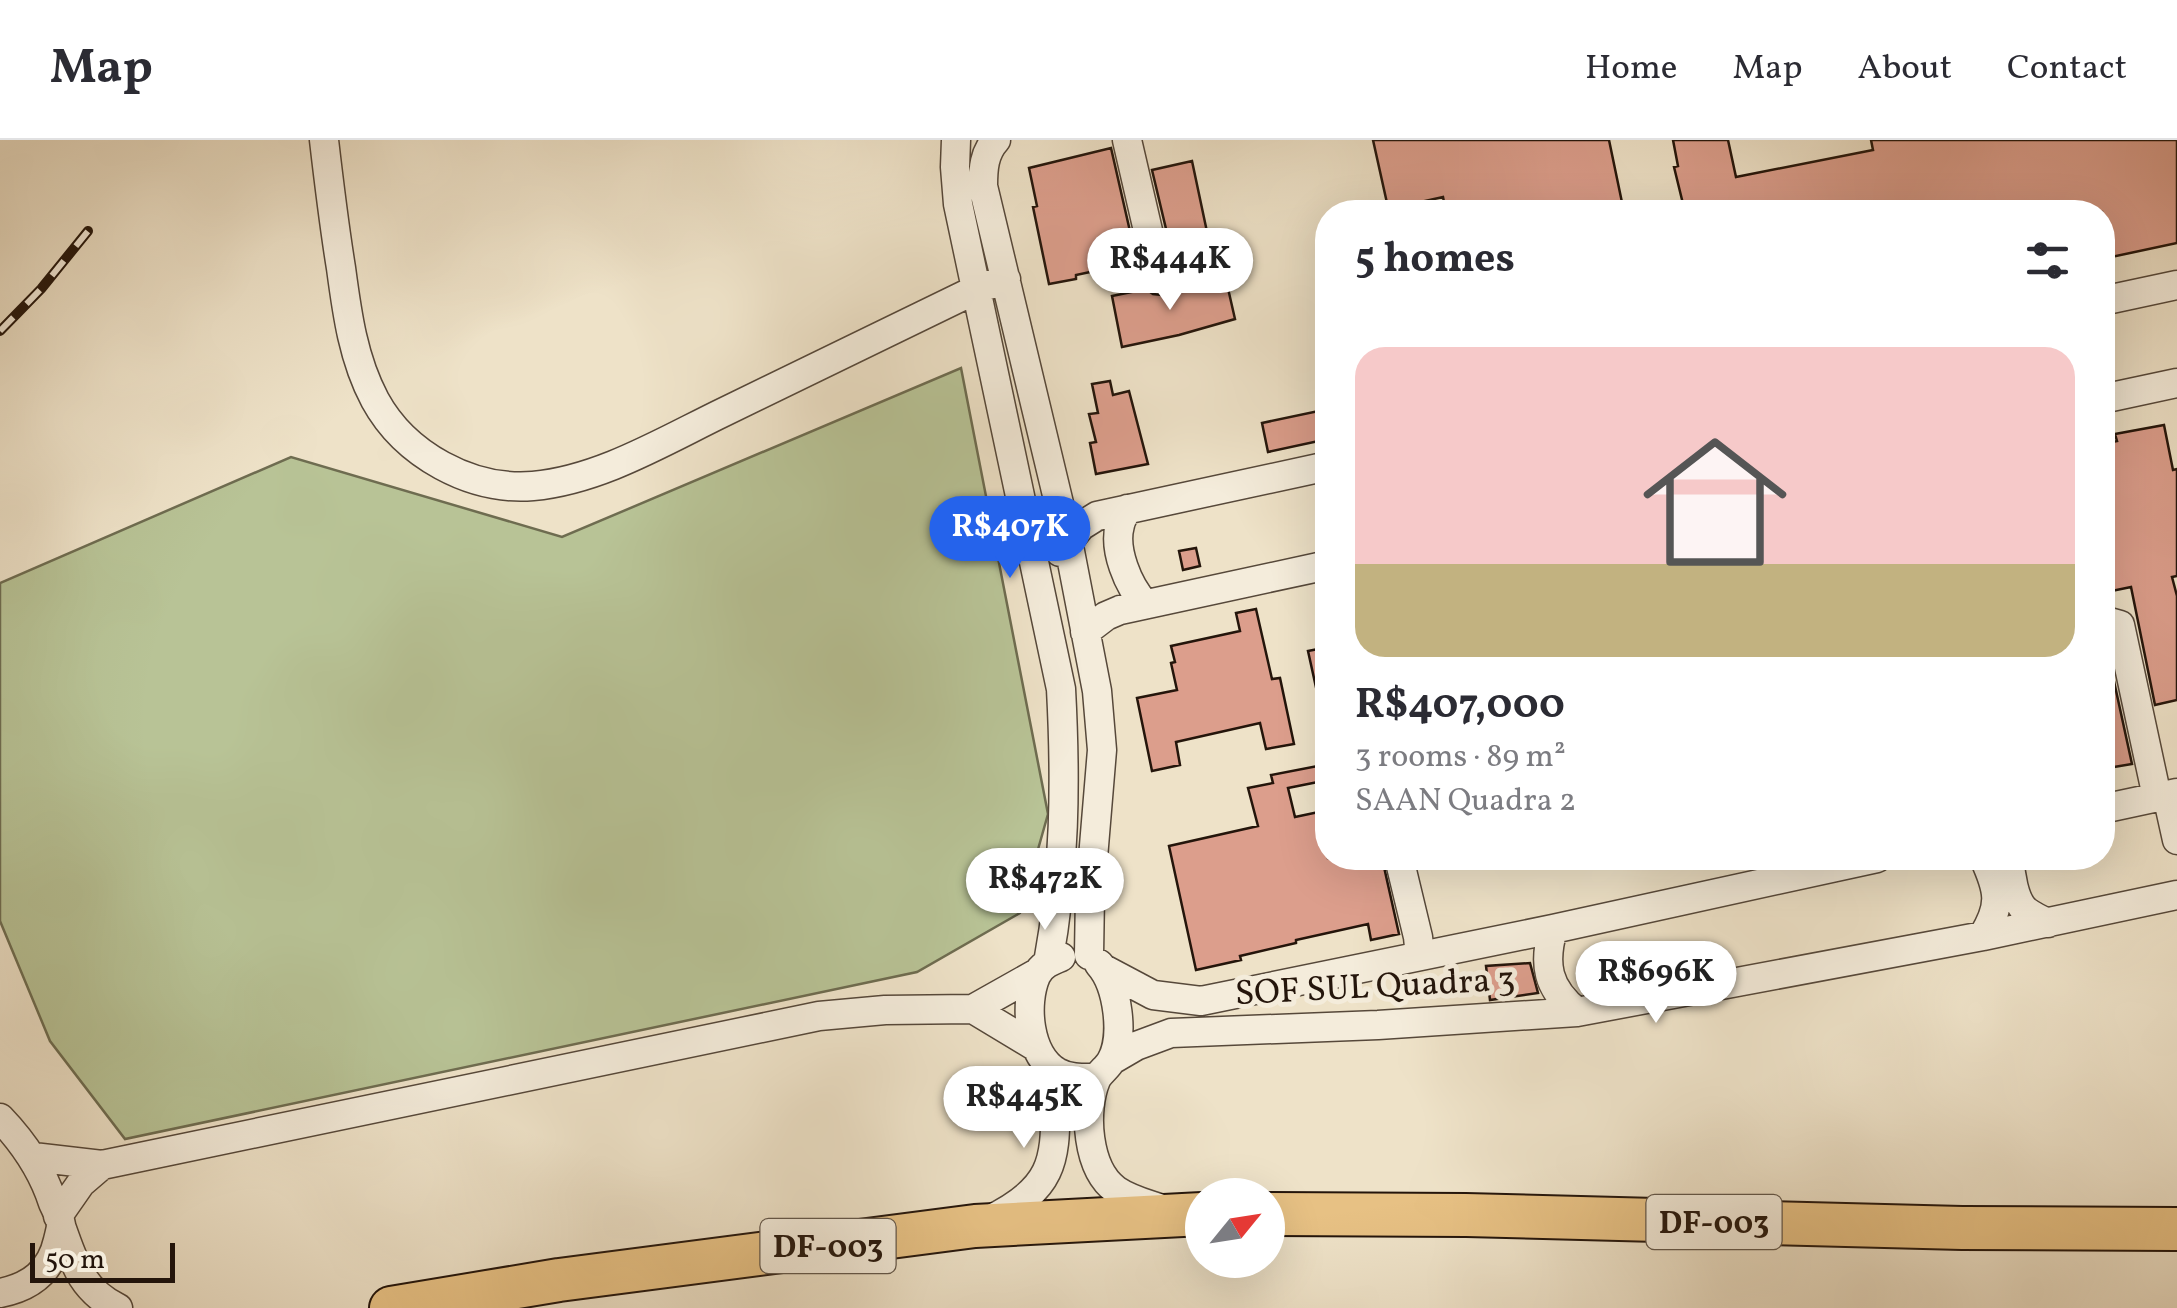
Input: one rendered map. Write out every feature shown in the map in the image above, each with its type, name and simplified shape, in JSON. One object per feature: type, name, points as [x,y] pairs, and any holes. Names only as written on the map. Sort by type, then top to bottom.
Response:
[{"type":"highway","name":"DF-003","points":[[391,1308],[559,1280],[975,1226],[1185,1214]]},
{"type":"highway","name":"DF-003","points":[[1285,1214],[2170,1229]]},
{"type":"street","points":[[324,140],[348,316],[362,371],[376,403],[403,438],[456,473],[483,482],[532,486],[560,481],[637,454],[976,289],[1006,279]]},
{"type":"street","points":[[956,140],[958,204],[1061,689],[1065,764],[1062,854],[1055,926],[1031,1003],[1030,1026],[1036,1047],[1057,1072],[1074,1078],[1104,1069]]},
{"type":"street","points":[[996,140],[985,160],[983,186],[1068,541],[1097,691],[1102,750],[1090,894],[1097,962],[1113,990],[1118,1036],[1089,1116],[1090,1136],[1094,1158],[1112,1188],[1130,1198],[1185,1213]]},
{"type":"street","points":[[1127,140],[1159,278]]},
{"type":"street","points":[[2115,298],[2177,285]]},
{"type":"street","points":[[2115,396],[2177,383]]},
{"type":"street","points":[[1040,586],[1068,541],[1097,516],[1315,469]]},
{"type":"street","points":[[1057,498],[1074,510],[1097,516]]},
{"type":"street","points":[[1128,509],[1119,526],[1122,560],[1134,592],[1145,604]]},
{"type":"street","points":[[1084,632],[1106,616],[1145,604],[1315,569]]},
{"type":"street","points":[[2115,624],[2120,625],[2177,840]]},
{"type":"street","points":[[2115,806],[2167,795]]},
{"type":"street","points":[[1402,870],[1420,956]]},
{"type":"street","points":[[973,1010],[1073,952],[1153,995],[1201,1001],[1822,870]]},
{"type":"street","points":[[1982,936],[1995,917],[1997,903],[1989,870]]},
{"type":"street","points":[[2011,870],[2021,907],[2048,923]]},
{"type":"street","name":"SOF SUL Quadra 3","points":[[1104,1069],[1136,1046],[1171,1032],[1378,1025],[1576,1012],[2177,895]]},
{"type":"street","points":[[1553,929],[1548,947],[1550,978],[1562,1000],[1576,1012]]},
{"type":"street","points":[[33,1157],[102,1165],[819,1016],[885,1010],[973,1010],[1036,1047]]},
{"type":"street","points":[[975,1226],[1026,1198],[1048,1170],[1054,1149],[1057,1072]]},
{"type":"street","points":[[0,1118],[33,1157],[80,1275],[106,1302],[118,1308]]},
{"type":"street","points":[[0,1293],[22,1287],[49,1266],[60,1221],[80,1183],[102,1165]]},
{"type":"green space","points":[[961,368],[1048,814],[1020,913],[917,972],[125,1139],[50,1041],[0,921],[0,583],[291,457],[562,537]]},
{"type":"building","points":[[1373,140],[1609,140],[1622,200],[1443,197],[1386,200]]},
{"type":"building","points":[[1673,140],[1728,140],[1736,177],[1873,150],[1871,140],[2177,140],[2177,243],[2115,256],[2115,200],[1682,200],[1674,167],[1678,166]]},
{"type":"building","points":[[1111,148],[1137,262],[1049,284],[1029,168]]},
{"type":"building","points":[[1192,161],[1210,246],[1172,254],[1152,170]]},
{"type":"building","points":[[1227,284],[1235,319],[1122,347],[1112,296],[1146,289],[1162,295]]},
{"type":"building","points":[[1110,381],[1113,395],[1129,391],[1148,464],[1096,474],[1090,443],[1096,442],[1089,414],[1098,413],[1092,384]]},
{"type":"building","points":[[1315,412],[1315,442],[1268,452],[1262,423]]},
{"type":"building","points":[[2164,425],[2173,470],[2177,469],[2177,576],[2172,577],[2177,596],[2177,700],[2155,705],[2131,587],[2115,590],[2115,434]]},
{"type":"building","points":[[1196,548],[1200,566],[1183,570],[1179,551]]},
{"type":"building","points":[[1256,609],[1272,679],[1280,678],[1294,744],[1266,749],[1260,723],[1176,742],[1180,765],[1152,771],[1137,698],[1177,690],[1171,646],[1240,631],[1236,613]]},
{"type":"building","points":[[1315,650],[1315,683],[1308,651]]},
{"type":"building","points":[[2115,686],[2132,764],[2115,767]]},
{"type":"building","points":[[1315,767],[1315,783],[1288,788],[1295,817],[1315,813],[1315,870],[1385,870],[1399,934],[1371,940],[1368,924],[1296,940],[1240,956],[1241,960],[1196,970],[1169,846],[1258,826],[1248,788],[1273,783],[1271,775]]},
{"type":"building","points":[[1530,963],[1538,993],[1490,1000],[1486,966]]},
{"type":"railway","points":[[0,331],[41,289],[88,231]]}]
